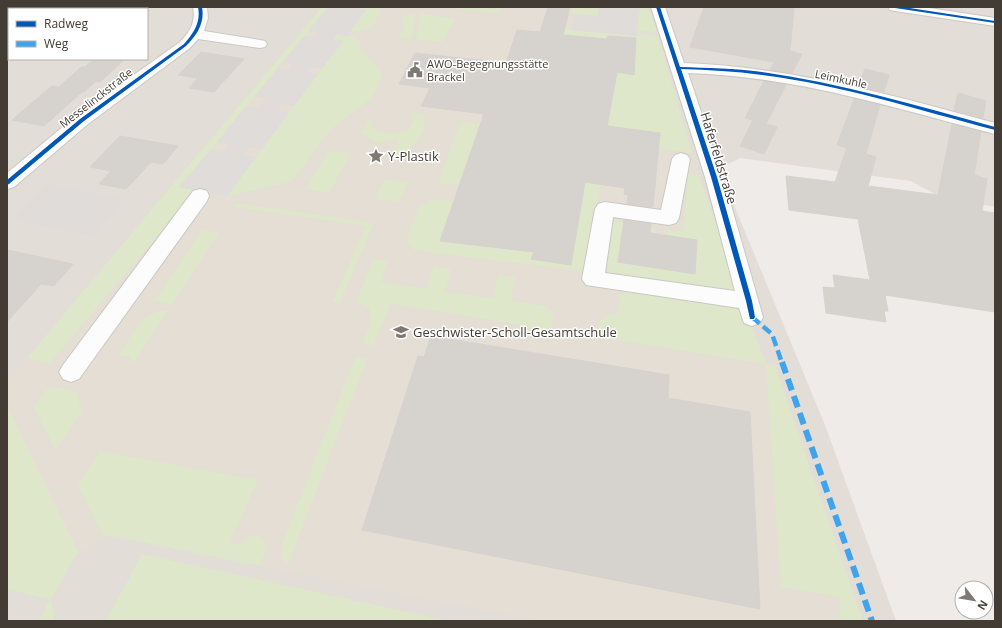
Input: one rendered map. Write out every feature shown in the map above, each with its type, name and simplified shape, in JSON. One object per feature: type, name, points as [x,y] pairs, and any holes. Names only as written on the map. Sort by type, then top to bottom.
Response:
[{"type":"street","points":[[200,7],[199,27],[195,34],[260,44]]},
{"type":"street","name":"Haferfeldstraße","points":[[658,7],[713,173],[750,309],[593,279],[605,209],[670,218],[681,159]]},
{"type":"street","points":[[895,7],[995,22]]},
{"type":"street","name":"Messelinckstraße","points":[[7,183],[82,120],[185,45],[195,34]]},
{"type":"street","name":"Leimkuhle","points":[[679,68],[765,74],[806,81],[866,94],[995,129]]},
{"type":"street","points":[[71,372],[200,196]]},
{"type":"shaded area","name":"Geschwister-Scholl-Gesamtschule","points":[[7,7],[995,7],[995,207],[940,197],[911,181],[740,158],[719,169],[825,425],[896,621],[7,621]]},
{"type":"shaded area","name":"Geschwister-Scholl-Gesamtschule","points":[[322,7],[648,7],[699,175],[738,291],[767,364],[781,586],[839,597],[841,621],[540,621],[108,535],[76,555],[51,600],[7,589],[7,382]]},
{"type":"shaded area","points":[[328,7],[357,7],[366,10],[347,36],[336,34],[333,39],[343,41],[322,68],[311,67],[306,72],[318,74],[294,106],[282,104],[277,110],[289,113],[262,149],[249,147],[243,154],[256,157],[227,196],[179,187],[211,149],[222,152],[228,144],[217,142],[246,106],[258,108],[266,98],[255,96],[278,68],[288,70],[292,64],[282,63],[304,36],[315,37],[318,32],[309,31]]},
{"type":"shaded area","points":[[600,7],[640,7],[636,36],[571,30],[576,14],[597,16]]},
{"type":"shaded area","points":[[48,184],[125,199],[93,235],[13,219]]},
{"type":"green space","points":[[322,7],[328,7],[180,187],[192,190],[165,227],[49,364],[27,358]]},
{"type":"green space","points":[[378,7],[381,10],[379,16],[370,27],[361,31],[350,31],[366,10],[356,8]]},
{"type":"green space","points":[[476,7],[498,9],[498,7],[502,7],[500,12],[497,13],[448,8]]},
{"type":"green space","points":[[570,7],[600,7],[598,16],[568,13]]},
{"type":"green space","points":[[640,7],[648,7],[657,32],[637,31]]},
{"type":"green space","points":[[415,13],[415,22],[412,23],[414,26],[412,39],[398,38],[405,27],[401,21],[408,14]]},
{"type":"green space","points":[[420,13],[455,19],[442,42],[416,40],[418,26],[421,23],[419,21]]},
{"type":"green space","points":[[565,29],[636,36],[636,34],[658,36],[692,153],[658,149],[660,133],[607,126],[614,72],[634,74],[636,42],[633,38],[608,36],[607,39],[563,35]]},
{"type":"green space","points":[[336,34],[353,37],[360,41],[363,53],[381,70],[380,80],[373,96],[331,130],[293,180],[283,184],[227,196],[343,41],[332,39]]},
{"type":"green space","points":[[411,113],[424,114],[425,130],[405,156],[395,154],[398,146],[398,139],[377,143],[361,133],[368,119],[370,119],[373,128],[386,133],[407,130],[411,126],[413,120]]},
{"type":"green space","points":[[461,121],[480,124],[459,185],[438,183]]},
{"type":"green space","points":[[328,151],[351,153],[329,193],[306,189]]},
{"type":"green space","points":[[688,174],[699,175],[738,291],[606,274],[613,221],[655,228],[654,233],[623,229],[618,262],[695,274],[696,240],[668,235],[668,230],[683,231]]},
{"type":"green space","points":[[385,179],[408,182],[398,202],[375,199]]},
{"type":"green space","points":[[585,182],[601,185],[585,271],[415,251],[406,240],[418,208],[432,199],[454,201],[440,241],[534,252],[531,259],[571,265]]},
{"type":"green space","points":[[236,203],[374,223],[340,303],[332,302],[366,226],[234,207]]},
{"type":"green space","points":[[203,230],[219,232],[172,305],[154,301]]},
{"type":"green space","points":[[373,260],[388,260],[381,282],[426,289],[434,266],[451,269],[444,292],[493,298],[498,275],[515,277],[511,301],[547,306],[554,316],[551,330],[391,304],[373,346],[362,343],[371,323],[370,307],[356,302]]},
{"type":"green space","points":[[621,291],[744,306],[766,364],[596,337],[598,322],[608,314],[617,315]]},
{"type":"green space","points":[[161,310],[168,311],[133,364],[129,355],[117,357],[142,319]]},
{"type":"green space","points":[[358,357],[367,359],[288,565],[281,560],[283,542],[355,358]]},
{"type":"green space","points":[[766,364],[775,366],[863,621],[841,621],[839,597],[781,587]]},
{"type":"green space","points":[[55,387],[75,391],[82,411],[55,450],[34,407],[47,389]]},
{"type":"green space","points":[[7,406],[79,553],[76,555],[51,600],[55,617],[53,621],[39,621],[50,600],[7,589]]},
{"type":"green space","points":[[100,451],[258,480],[229,543],[240,545],[250,535],[262,537],[268,547],[259,566],[108,535],[104,538],[78,485]]},
{"type":"green space","points":[[142,554],[449,621],[106,621]]},
{"type":"building","points":[[548,7],[570,7],[563,35],[607,39],[608,36],[636,38],[634,75],[617,72],[607,126],[660,133],[653,207],[627,204],[628,195],[624,194],[625,188],[585,182],[571,265],[531,259],[534,252],[440,241],[484,114],[421,106],[430,88],[399,84],[415,53],[506,63],[517,30],[540,32]]},
{"type":"building","points":[[704,7],[794,7],[790,51],[802,54],[792,73],[770,70],[774,62],[690,47]]},
{"type":"building","points":[[201,52],[244,59],[214,92],[189,88],[198,78],[178,75]]},
{"type":"building","points":[[93,60],[124,60],[100,82],[96,81],[84,92],[82,92],[44,126],[12,120],[52,86],[59,87],[81,67],[85,67]]},
{"type":"building","points":[[865,69],[889,75],[884,92],[858,86]]},
{"type":"building","points":[[764,81],[786,85],[766,124],[777,127],[764,154],[740,146],[753,120],[745,118]]},
{"type":"building","points":[[958,93],[986,101],[983,118],[954,110]]},
{"type":"building","points":[[854,99],[880,105],[866,154],[876,157],[868,186],[938,195],[952,124],[981,132],[974,175],[987,179],[982,211],[995,213],[995,312],[885,295],[888,311],[884,311],[886,322],[826,313],[823,287],[835,288],[833,275],[870,280],[858,219],[789,210],[786,176],[835,182],[847,148],[837,145]]},
{"type":"building","points":[[120,136],[178,146],[163,164],[151,162],[126,189],[99,184],[111,171],[90,167]]},
{"type":"building","points":[[624,220],[651,224],[650,233],[697,240],[695,274],[618,262]]},
{"type":"building","points":[[7,250],[73,264],[54,286],[41,284],[7,322]]},
{"type":"building","points":[[431,336],[669,375],[668,398],[750,412],[760,609],[362,530],[418,356],[424,357]]},
{"type":"marked path","points":[[752,317],[772,334],[872,621]]},
{"type":"cycle path","points":[[7,183],[82,120],[185,45],[195,33],[200,23],[200,7]]},
{"type":"cycle path","points":[[658,7],[714,177],[749,301],[752,317]]},
{"type":"cycle path","points":[[895,7],[995,22]]},
{"type":"cycle path","points":[[679,68],[750,72],[801,80],[885,99],[995,129]]},
{"type":"place","name":"AWO-Begegnungsstätte Brackel","points":[[415,70]]},
{"type":"place","name":"Y-Plastik","points":[[376,156]]},
{"type":"place","name":"Geschwister-Scholl-Gesamtschule","points":[[401,332]]}]
